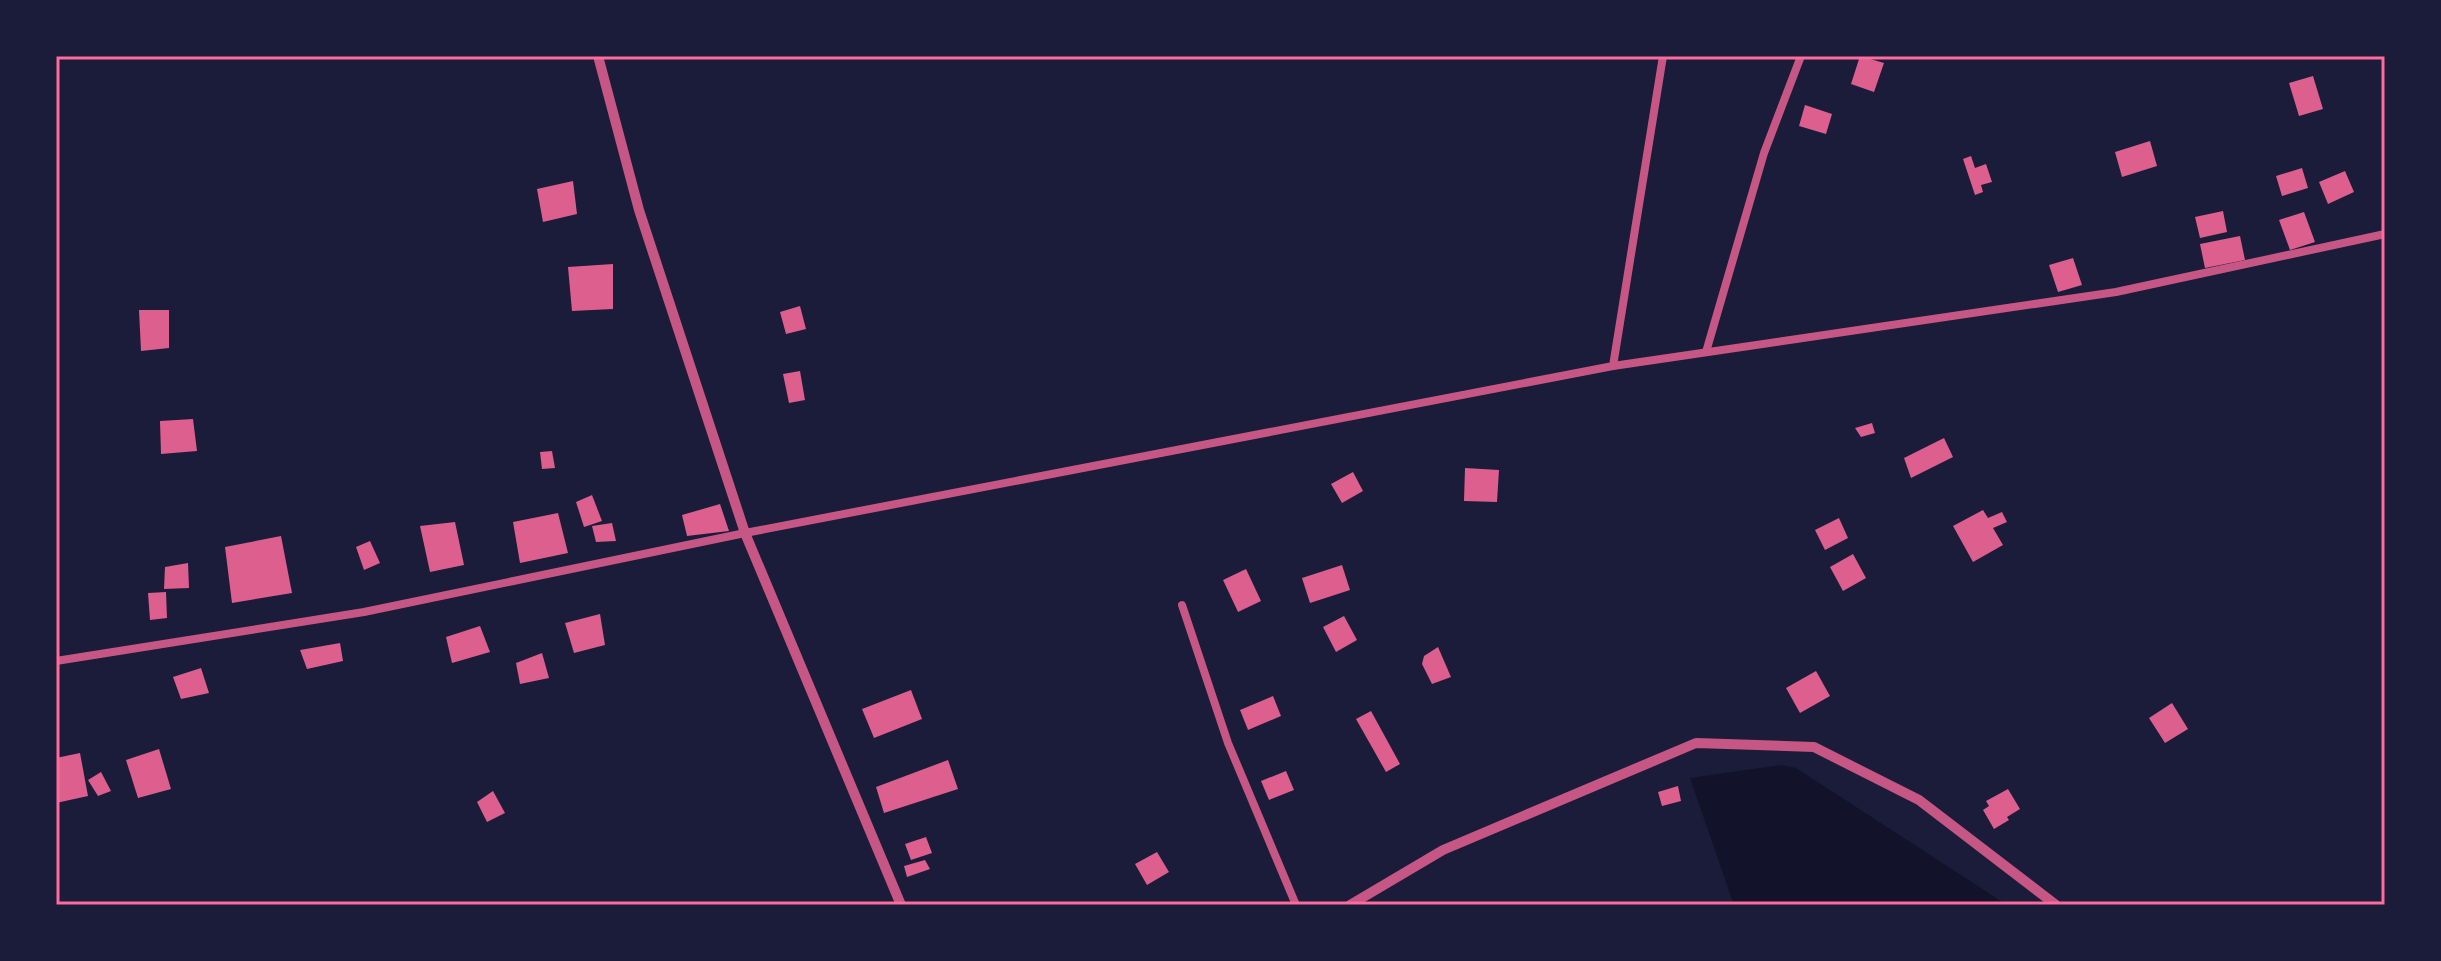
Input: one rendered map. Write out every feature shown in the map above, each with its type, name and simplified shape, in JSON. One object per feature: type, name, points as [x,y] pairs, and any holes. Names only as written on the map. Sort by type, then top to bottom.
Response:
[{"type":"street","points":[[598,56],[639,210],[745,533],[901,905]]},
{"type":"street","points":[[1613,366],[1663,56]]},
{"type":"street","points":[[1706,352],[1764,153],[1801,56]]},
{"type":"street","points":[[56,661],[364,612],[745,533],[1613,366],[2116,292],[2385,234]]},
{"type":"street","points":[[1182,605],[1228,743],[1296,905]]},
{"type":"street","points":[[1350,905],[1443,850],[1696,743],[1814,747],[1919,800],[2056,905]]},
{"type":"shaded area","points":[[1781,765],[1796,768],[2007,905],[1734,905],[1690,778]]},
{"type":"building","points":[[1860,56],[1884,63],[1874,92],[1851,84]]},
{"type":"building","points":[[2313,76],[2323,109],[2299,116],[2289,83]]},
{"type":"building","points":[[1805,105],[1832,114],[1826,134],[1799,126]]},
{"type":"building","points":[[2150,141],[2157,166],[2122,177],[2115,152]]},
{"type":"building","points":[[1971,156],[1975,168],[1986,164],[1992,182],[1981,185],[1983,192],[1975,195],[1963,159]]},
{"type":"building","points":[[2302,168],[2308,188],[2282,196],[2276,176]]},
{"type":"building","points":[[2345,171],[2354,192],[2328,204],[2319,182]]},
{"type":"building","points":[[573,181],[577,214],[543,222],[537,189]]},
{"type":"building","points":[[2223,211],[2227,232],[2200,238],[2195,217]]},
{"type":"building","points":[[2304,212],[2315,242],[2290,250],[2279,220]]},
{"type":"building","points":[[2240,236],[2245,260],[2205,268],[2200,244]]},
{"type":"building","points":[[2073,258],[2082,285],[2058,292],[2049,265]]},
{"type":"building","points":[[613,264],[613,309],[572,311],[568,267]]},
{"type":"building","points":[[800,306],[806,329],[786,334],[780,312]]},
{"type":"building","points":[[139,310],[169,310],[169,348],[141,351]]},
{"type":"building","points":[[800,371],[805,400],[789,403],[783,374]]},
{"type":"building","points":[[193,419],[197,451],[161,454],[160,421]]},
{"type":"building","points":[[1872,423],[1875,433],[1861,437],[1855,428]]},
{"type":"building","points":[[1944,438],[1953,457],[1911,478],[1904,458]]},
{"type":"building","points":[[552,451],[555,468],[542,469],[540,452]]},
{"type":"building","points":[[1465,468],[1499,470],[1497,502],[1464,501]]},
{"type":"building","points":[[1353,472],[1363,491],[1342,503],[1331,484]]},
{"type":"building","points":[[592,495],[602,521],[584,527],[576,502]]},
{"type":"building","points":[[720,504],[729,531],[687,536],[682,515]]},
{"type":"building","points":[[1983,510],[1988,518],[2002,512],[2007,522],[1993,528],[2003,545],[1973,562],[1953,526]]},
{"type":"building","points":[[558,513],[568,553],[520,563],[513,522]]},
{"type":"building","points":[[1839,518],[1848,538],[1825,550],[1815,530]]},
{"type":"building","points":[[455,522],[464,565],[430,572],[420,526]]},
{"type":"building","points":[[612,523],[616,541],[596,542],[592,526]]},
{"type":"building","points":[[281,536],[292,593],[232,603],[225,547]]},
{"type":"building","points":[[370,541],[380,563],[364,570],[356,547]]},
{"type":"building","points":[[1853,554],[1866,578],[1843,591],[1830,567]]},
{"type":"building","points":[[188,563],[189,588],[164,589],[165,567]]},
{"type":"building","points":[[1342,565],[1350,590],[1310,603],[1302,578]]},
{"type":"building","points":[[1246,569],[1261,601],[1238,612],[1223,580]]},
{"type":"building","points":[[166,592],[167,618],[150,620],[148,593]]},
{"type":"building","points":[[600,614],[605,645],[574,653],[565,623]]},
{"type":"building","points":[[1344,616],[1357,640],[1336,652],[1323,627]]},
{"type":"building","points":[[480,626],[490,652],[452,663],[446,637]]},
{"type":"building","points":[[340,643],[343,661],[307,669],[300,650]]},
{"type":"building","points":[[1438,647],[1451,677],[1432,684],[1422,664],[1424,656]]},
{"type":"building","points":[[542,653],[549,678],[520,684],[516,663]]},
{"type":"building","points":[[201,668],[209,693],[181,699],[173,677]]},
{"type":"building","points":[[1816,671],[1830,696],[1800,713],[1786,688]]},
{"type":"building","points":[[911,690],[922,719],[874,738],[862,709]]},
{"type":"building","points":[[1273,696],[1281,716],[1248,730],[1240,710]]},
{"type":"building","points":[[2172,703],[2188,729],[2165,743],[2149,718]]},
{"type":"building","points":[[1371,711],[1400,764],[1386,772],[1356,719]]},
{"type":"building","points":[[159,749],[171,789],[138,798],[126,760]]},
{"type":"building","points":[[80,753],[88,796],[56,803],[56,758]]},
{"type":"building","points":[[948,760],[958,789],[884,813],[876,787]]},
{"type":"building","points":[[1286,771],[1294,790],[1269,800],[1261,781]]},
{"type":"building","points":[[101,772],[111,791],[98,796],[88,780]]},
{"type":"building","points":[[1678,786],[1681,801],[1662,806],[1658,792]]},
{"type":"building","points":[[2008,789],[2020,809],[1994,829],[1983,810],[1989,806],[1986,801]]},
{"type":"building","points":[[493,791],[505,813],[487,822],[477,802]]},
{"type":"building","points":[[926,837],[932,853],[911,860],[905,844]]},
{"type":"building","points":[[1157,852],[1169,872],[1147,885],[1135,864]]},
{"type":"building","points":[[925,860],[930,869],[907,877],[904,866]]}]
